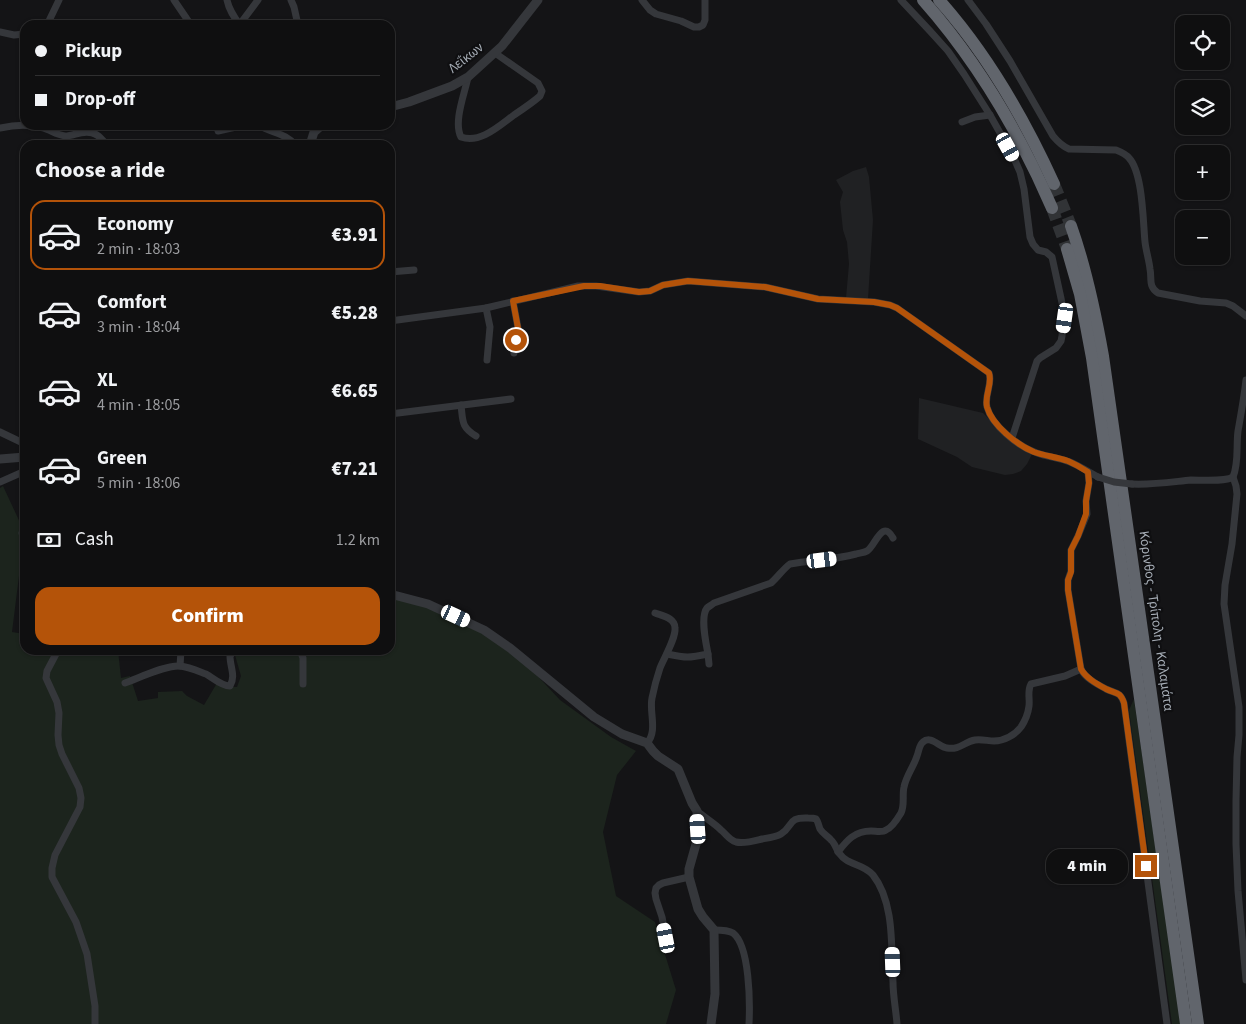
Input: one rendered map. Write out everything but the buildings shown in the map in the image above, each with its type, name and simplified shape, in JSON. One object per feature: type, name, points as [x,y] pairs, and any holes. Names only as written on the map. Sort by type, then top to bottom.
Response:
[{"type":"highway","points":[[924,0],[964,50],[998,101],[1028,155],[1052,208]]},
{"type":"highway","points":[[939,0],[974,43],[1008,96],[1038,148],[1054,184]]},
{"type":"highway","name":"Κόρινθος - Τρίπολη - Καλαμάτα","points":[[1071,226],[1091,291],[1104,356],[1198,1024]]},
{"type":"highway","name":"Κόρινθος - Τρίπολη - Καλαμάτα","points":[[1067,249],[1080,294],[1093,365],[1186,1024]]},
{"type":"highway","points":[[1190,963],[1204,1024]]},
{"type":"street","points":[[49,20],[59,0]]},
{"type":"street","points":[[174,0],[188,20]]},
{"type":"street","points":[[227,0],[228,6],[237,20]]},
{"type":"street","points":[[243,20],[258,0]]},
{"type":"street","points":[[291,0],[297,20]]},
{"type":"street","name":"Λεΐκων","points":[[395,106],[452,86],[468,77],[508,39],[538,0]]},
{"type":"street","points":[[642,0],[656,14],[694,27],[703,26],[705,20],[705,0]]},
{"type":"street","points":[[901,0],[948,52],[968,79],[990,115],[1020,172],[1031,241],[1035,247],[1046,252],[1052,258],[1064,312],[1061,341],[1056,348],[1037,361],[1012,438]]},
{"type":"street","points":[[968,0],[998,41],[1058,142],[1069,149],[1116,150],[1129,158],[1133,163],[1142,200],[1145,244],[1154,291],[1184,298],[1226,303],[1246,316]]},
{"type":"street","points":[[0,32],[20,34]]},
{"type":"street","points":[[468,77],[458,129],[461,137],[474,138],[492,131],[540,96],[542,89],[537,82],[495,53]]},
{"type":"street","points":[[962,122],[975,117],[990,115]]},
{"type":"street","points":[[0,128],[20,125]]},
{"type":"street","points":[[48,130],[64,136],[80,132],[93,133],[100,136],[103,140]]},
{"type":"street","points":[[218,131],[222,130]]},
{"type":"street","points":[[269,130],[286,136],[291,140]]},
{"type":"street","points":[[395,272],[414,270]]},
{"type":"street","points":[[395,320],[486,308],[584,286],[600,286],[639,292],[650,291],[663,285],[688,281],[765,287],[818,299],[874,302],[890,305],[989,373],[991,379],[987,406],[991,416],[1012,438],[1031,451],[1070,462],[1098,477],[1114,482],[1151,485],[1233,478]]},
{"type":"street","points":[[513,301],[518,328],[514,353]]},
{"type":"street","points":[[486,308],[490,327],[487,360]]},
{"type":"street","points":[[1246,380],[1238,432],[1237,462],[1233,478],[1237,494],[1224,604],[1239,707],[1236,844],[1238,898],[1245,954],[1246,980]]},
{"type":"street","points":[[395,413],[511,399]]},
{"type":"street","points":[[461,405],[463,423],[468,431],[476,436]]},
{"type":"street","points":[[0,432],[20,442]]},
{"type":"street","points":[[0,459],[20,457]]},
{"type":"street","points":[[1237,462],[1246,461]]},
{"type":"street","points":[[0,482],[20,472]]},
{"type":"street","points":[[1088,472],[1089,483],[1086,514],[1071,550],[1071,572],[1068,585],[1081,669],[1086,676],[1105,689],[1117,692],[1124,703],[1167,1024]]},
{"type":"street","points":[[709,664],[704,614],[707,608],[714,603],[771,583],[790,564],[836,559],[865,552],[871,548],[882,532],[888,532],[894,538]]},
{"type":"street","points":[[395,595],[428,604],[484,630],[510,648],[594,717],[622,734],[647,743],[653,751],[678,769],[697,811],[723,831],[730,840],[740,842],[777,836],[785,831],[793,820],[816,819],[822,832],[832,840],[842,857],[849,863],[864,867],[869,871],[878,883],[884,897],[892,945],[897,1024]]},
{"type":"street","points":[[647,743],[652,735],[652,700],[659,671],[668,654],[676,627],[670,619],[655,613]]},
{"type":"street","points":[[668,654],[692,658],[708,654]]},
{"type":"street","points":[[55,655],[47,671],[46,678],[59,713],[59,745],[79,788],[81,798],[80,808],[55,855],[52,877],[76,922],[87,954],[95,1006],[95,1024]]},
{"type":"street","points":[[180,666],[181,655]]},
{"type":"street","points":[[125,684],[158,670],[180,666],[198,670],[223,685],[230,686],[233,672],[230,655]]},
{"type":"street","points":[[302,655],[303,684]]},
{"type":"street","points":[[838,852],[854,835],[862,832],[881,832],[886,830],[902,812],[903,789],[921,744],[925,740],[931,740],[945,748],[954,748],[976,740],[996,741],[1005,739],[1013,735],[1026,717],[1031,684],[1057,678],[1081,669]]},
{"type":"street","points":[[697,811],[698,837],[689,869],[689,877],[698,909],[714,930],[715,994],[711,1024]]},
{"type":"street","points":[[666,938],[656,899],[656,888],[663,883],[689,877]]},
{"type":"street","points":[[714,930],[725,930],[733,933],[739,940],[744,952],[748,970],[749,1024]]},
{"type":"shaded area","points":[[866,167],[869,177],[873,220],[868,299],[846,298],[849,264],[840,202],[843,192],[836,180]]},
{"type":"shaded area","points":[[919,398],[983,413],[1013,443],[1032,454],[1027,464],[1021,471],[1005,475],[972,467],[957,457],[918,439]]},
{"type":"shaded area","points":[[3,486],[20,523],[20,564],[12,632],[20,633],[20,655],[119,655],[121,678],[130,676],[138,701],[158,698],[158,692],[182,691],[187,696],[204,705],[217,683],[225,687],[237,687],[241,676],[235,655],[395,655],[395,599],[420,604],[464,623],[497,642],[532,670],[560,700],[611,737],[636,751],[617,775],[603,832],[616,896],[655,922],[676,990],[666,1024],[0,1024],[0,488]]},
{"type":"shaded area","points":[[1134,699],[1181,1024],[1172,1024],[1129,710]]},
{"type":"tunnel","points":[[1054,184],[1071,226]]},
{"type":"tunnel","points":[[1052,208],[1067,249]]},
{"type":"route","points":[[516,340],[518,328],[513,301],[589,285],[639,292],[650,291],[663,285],[688,281],[765,287],[818,299],[874,302],[890,305],[989,373],[991,379],[987,393],[987,406],[994,421],[1020,445],[1031,451],[1062,459],[1088,472],[1087,510],[1071,550],[1072,567],[1068,580],[1068,590],[1083,673],[1105,689],[1117,692],[1123,699],[1146,866]]}]
